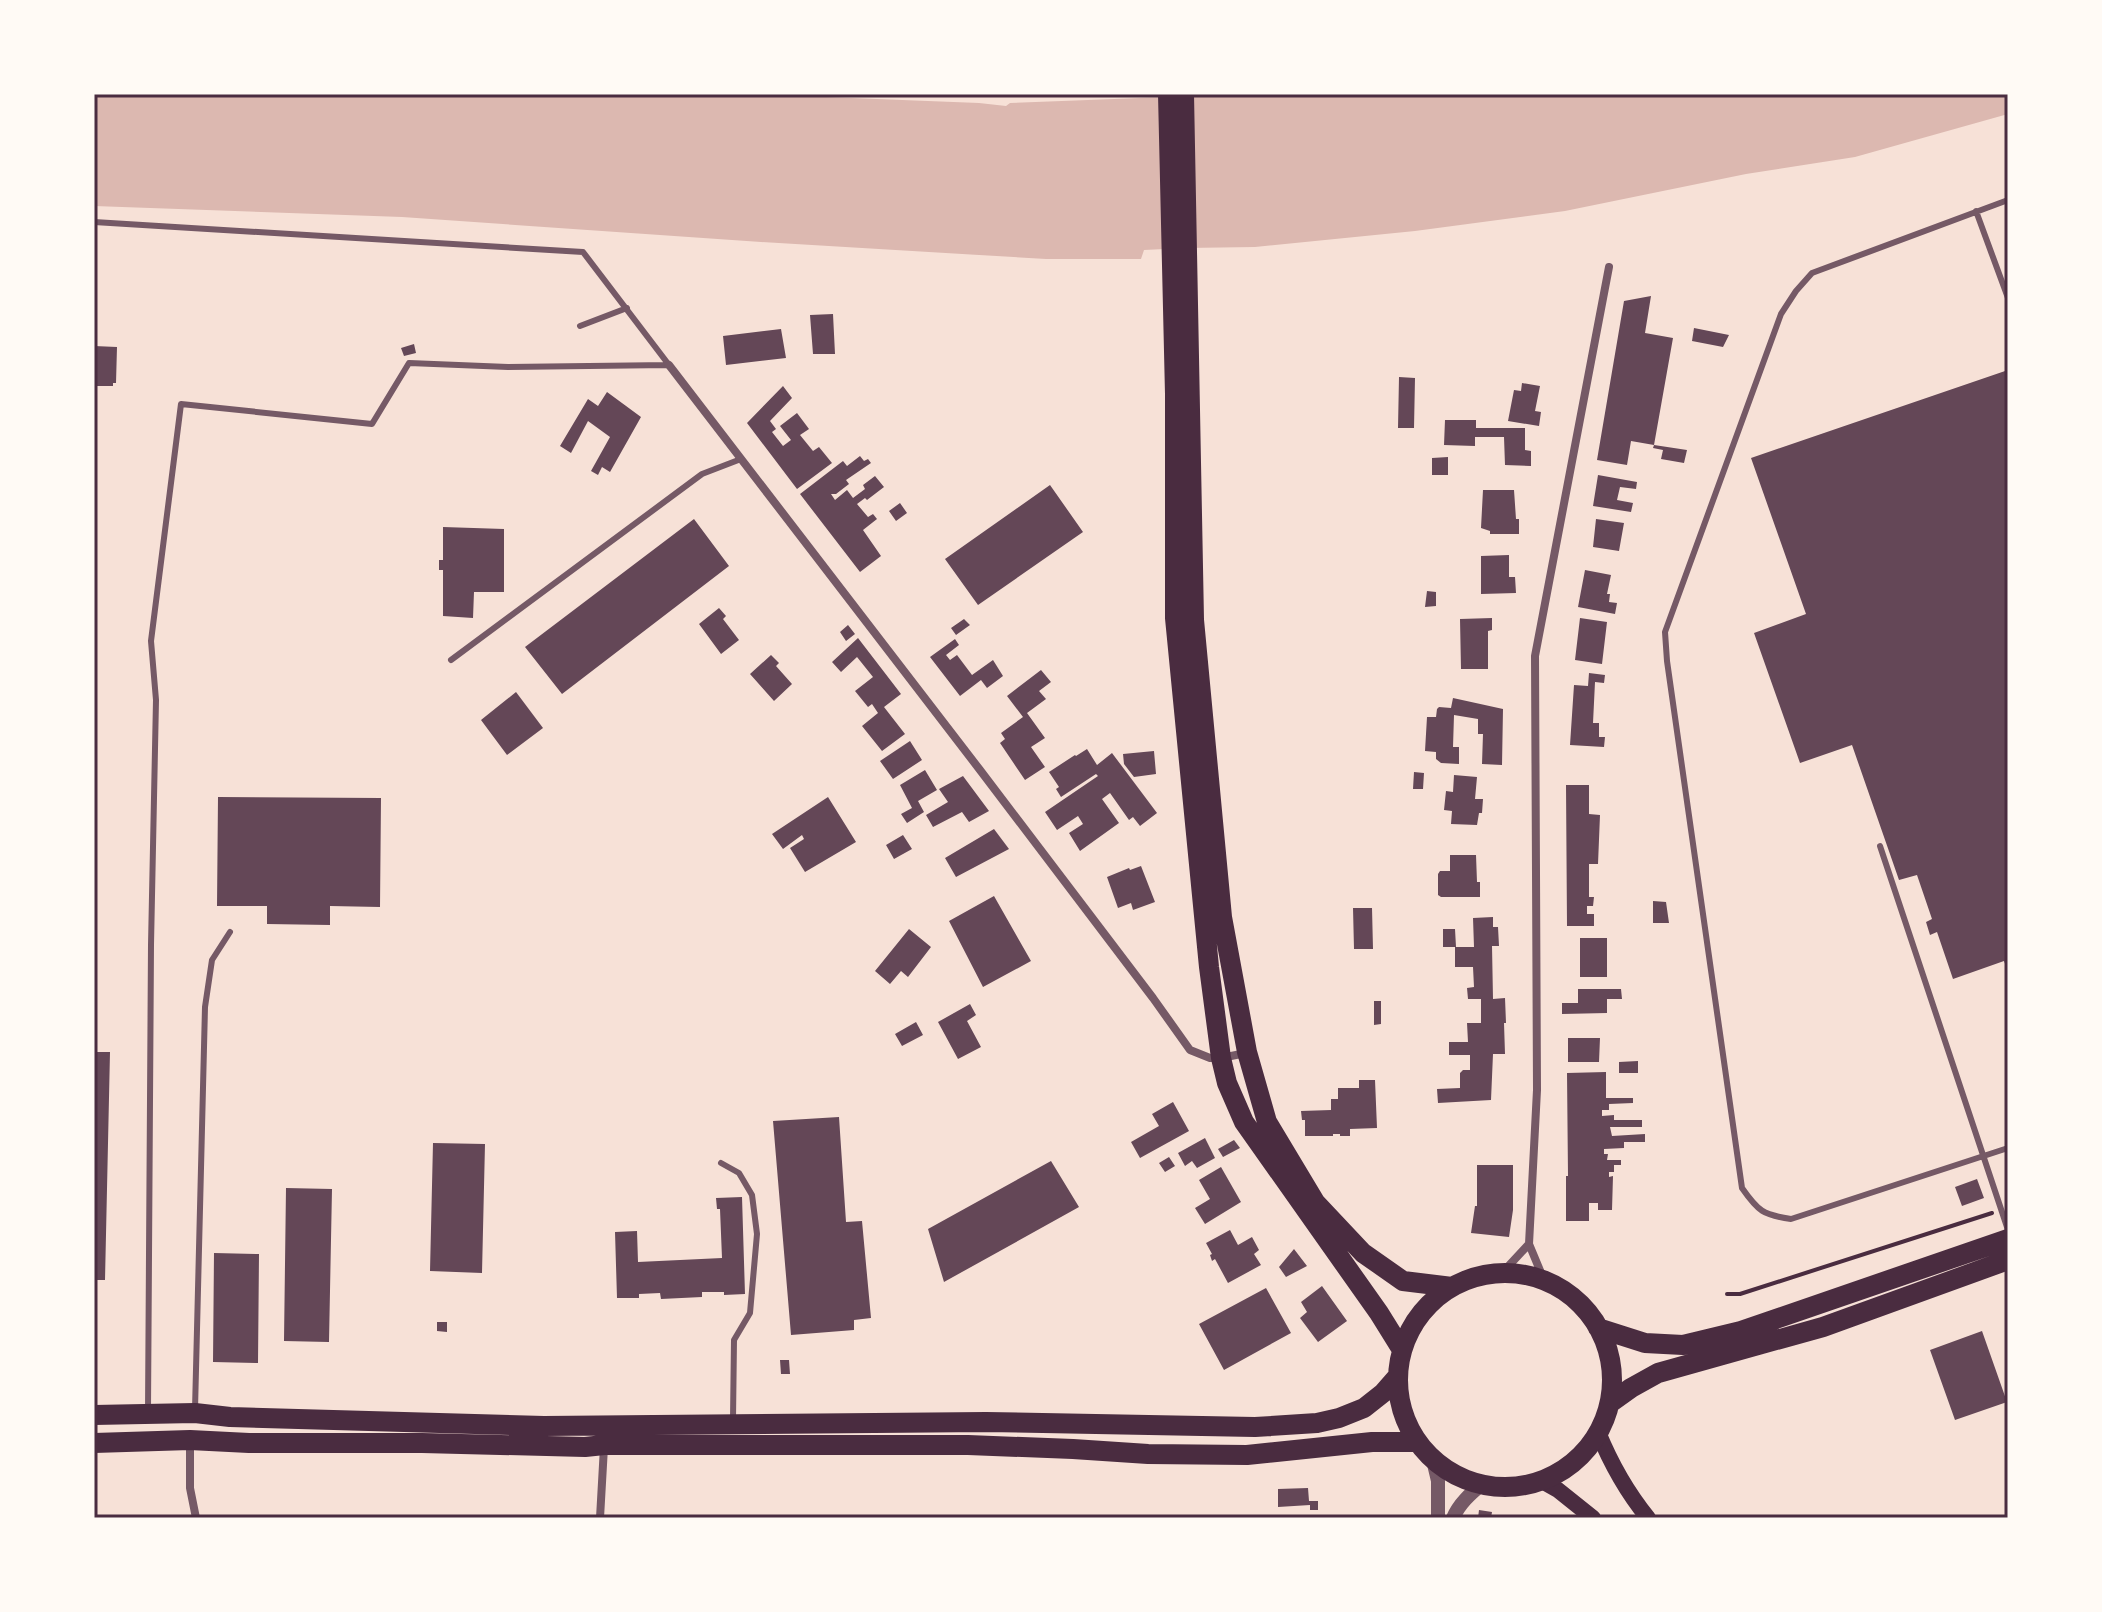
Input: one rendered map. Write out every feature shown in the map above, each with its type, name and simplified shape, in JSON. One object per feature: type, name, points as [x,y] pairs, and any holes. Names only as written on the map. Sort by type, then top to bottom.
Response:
[{"type":"main road","points":[[1168,94],[1194,620],[1222,917],[1247,1052],[1267,1122],[1315,1202],[1363,1253],[1403,1281],[1452,1287]]},
{"type":"main road","points":[[1184,94],[1175,394],[1175,618],[1209,967],[1221,1058],[1227,1083],[1244,1122],[1402,1350]]},
{"type":"main road","points":[[1598,1328],[1645,1343],[1683,1345],[1741,1331],[2008,1239]]},
{"type":"main road","points":[[1610,1403],[1658,1373],[1823,1327],[2008,1260]]},
{"type":"main road","points":[[1502,1273],[1530,1276],[1565,1291],[1584,1308],[1598,1328],[1612,1371],[1610,1403],[1598,1432],[1584,1453],[1542,1481],[1514,1487],[1467,1481],[1433,1460],[1417,1442],[1406,1422],[1399,1400],[1397,1377],[1402,1350],[1421,1314],[1452,1287],[1476,1277],[1502,1273]]},
{"type":"main road","points":[[94,1415],[195,1413],[230,1417],[544,1426],[970,1422],[1255,1427],[1317,1423],[1364,1408],[1397,1377]]},
{"type":"main road","points":[[1598,1432],[1618,1477],[1648,1518]]},
{"type":"main road","points":[[94,1443],[190,1440],[585,1447],[968,1445],[1148,1454],[1247,1455],[1372,1442],[1417,1442]]},
{"type":"main road","points":[[1542,1481],[1593,1518]]},
{"type":"street","points":[[1544,1280],[1529,1242],[1537,1090],[1535,656],[1609,267]]},
{"type":"street","points":[[669,365],[1190,1050],[1210,1058],[1247,1052]]},
{"type":"street","points":[[1502,1273],[1529,1242]]},
{"type":"street","points":[[190,1440],[190,1488],[196,1518]]},
{"type":"street","points":[[600,1518],[604,1445]]},
{"type":"street","points":[[1433,1460],[1438,1481],[1438,1518]]},
{"type":"street","points":[[1453,1518],[1456,1510],[1482,1484]]},
{"type":"lane","points":[[2008,200],[1812,273],[1796,291],[1781,314],[1665,632],[1742,1188],[1754,1204],[1770,1216],[1791,1219],[2008,1148]]},
{"type":"lane","points":[[1976,211],[2008,298]]},
{"type":"lane","points":[[94,222],[583,252],[669,365]]},
{"type":"lane","points":[[580,326],[627,308]]},
{"type":"lane","points":[[148,1414],[156,700],[151,641],[181,404],[372,424],[409,363],[508,367],[669,365]]},
{"type":"lane","points":[[451,660],[702,474],[741,459]]},
{"type":"lane","points":[[1880,846],[2008,1230]]},
{"type":"lane","points":[[195,1413],[205,1007],[212,960],[230,932]]},
{"type":"lane","points":[[721,1163],[739,1173],[752,1195],[757,1234],[750,1313],[734,1340],[733,1423]]},
{"type":"path","points":[[1727,1294],[1740,1294],[2001,1210]]},
{"type":"shaded area","points":[[94,94],[747,94],[1006,106],[1010,103],[1245,94],[2008,94],[2008,114],[1855,157],[1746,174],[1565,211],[1415,231],[1255,247],[1144,250],[1141,259],[1046,259],[402,217],[94,206]]},
{"type":"building","points":[[1651,296],[1645,333],[1673,338],[1654,445],[1631,441],[1627,465],[1597,460],[1624,301]]},
{"type":"building","points":[[833,314],[835,354],[813,354],[810,315]]},
{"type":"building","points":[[1694,328],[1729,335],[1723,347],[1692,341]]},
{"type":"building","points":[[781,329],[786,358],[726,365],[723,336]]},
{"type":"building","points":[[414,344],[416,353],[404,356],[401,348]]},
{"type":"building","points":[[94,346],[117,347],[116,383],[113,386],[94,386]]},
{"type":"building","points":[[2008,370],[2008,972],[2004,961],[1953,979],[1937,932],[1930,935],[1926,922],[1932,919],[1917,875],[1899,880],[1852,745],[1800,763],[1754,633],[1806,614],[1751,458]]},
{"type":"building","points":[[1399,377],[1415,378],[1414,428],[1398,428]]},
{"type":"building","points":[[1522,383],[1540,386],[1535,411],[1541,412],[1539,426],[1508,421],[1514,390],[1521,391]]},
{"type":"building","points":[[783,386],[792,398],[770,421],[776,429],[772,432],[783,446],[791,440],[780,426],[797,413],[809,429],[800,435],[813,451],[819,447],[832,463],[797,489],[747,423]]},
{"type":"building","points":[[607,392],[641,417],[610,472],[602,467],[598,475],[591,471],[610,437],[588,421],[571,453],[560,446],[588,399],[598,406]]},
{"type":"building","points":[[1445,420],[1476,420],[1476,428],[1525,428],[1525,450],[1531,451],[1531,466],[1505,465],[1504,437],[1475,437],[1475,446],[1444,445]]},
{"type":"building","points":[[1654,445],[1687,450],[1684,463],[1661,459],[1663,450],[1653,448]]},
{"type":"building","points":[[860,456],[871,463],[846,480],[849,484],[836,494],[831,494],[835,500],[847,490],[853,498],[875,476],[884,487],[857,504],[868,517],[873,514],[877,519],[863,530],[881,556],[860,572],[800,494],[843,461],[847,466]]},
{"type":"building","points":[[1448,457],[1448,475],[1432,475],[1432,458]]},
{"type":"building","points":[[1598,475],[1637,482],[1636,489],[1620,487],[1617,500],[1633,503],[1631,512],[1593,506]]},
{"type":"building","points":[[1050,485],[1083,532],[978,605],[945,559]]},
{"type":"building","points":[[1483,490],[1514,490],[1519,534],[1490,534],[1490,531],[1481,528]]},
{"type":"building","points":[[900,503],[907,513],[896,521],[889,511]]},
{"type":"building","points":[[694,519],[729,566],[562,694],[525,647]]},
{"type":"building","points":[[1596,519],[1624,523],[1619,551],[1593,547]]},
{"type":"building","points":[[443,527],[504,529],[504,592],[474,592],[473,618],[443,616],[443,570],[439,570],[439,560],[443,560]]},
{"type":"building","points":[[1509,555],[1509,577],[1515,577],[1516,593],[1481,594],[1481,556]]},
{"type":"building","points":[[1585,570],[1611,575],[1607,594],[1610,594],[1609,602],[1617,603],[1615,614],[1578,607]]},
{"type":"building","points":[[1427,591],[1436,592],[1436,606],[1425,607]]},
{"type":"building","points":[[719,608],[726,616],[723,619],[739,640],[721,654],[699,624]]},
{"type":"building","points":[[1492,618],[1492,630],[1488,631],[1488,669],[1461,669],[1460,619]]},
{"type":"building","points":[[1580,618],[1607,622],[1602,664],[1575,660]]},
{"type":"building","points":[[964,619],[970,625],[956,635],[951,628]]},
{"type":"building","points":[[848,625],[855,634],[846,641],[840,632]]},
{"type":"building","points":[[858,638],[901,694],[884,707],[905,734],[882,751],[862,726],[878,713],[872,704],[868,707],[855,691],[873,677],[857,657],[841,672],[832,662]]},
{"type":"building","points":[[955,639],[959,645],[946,655],[950,660],[957,655],[972,675],[993,660],[1003,676],[987,688],[981,680],[960,696],[930,657]]},
{"type":"building","points":[[771,655],[779,663],[776,666],[792,684],[774,701],[750,674]]},
{"type":"building","points":[[1041,670],[1051,682],[1039,691],[1046,699],[1027,713],[1045,738],[1031,747],[1045,767],[1025,780],[1000,743],[1005,739],[1001,733],[1023,717],[1007,696]]},
{"type":"building","points":[[1589,673],[1605,675],[1604,683],[1595,682],[1593,723],[1599,723],[1599,737],[1605,737],[1604,747],[1570,745],[1574,685],[1588,686]]},
{"type":"building","points":[[516,692],[543,728],[507,755],[481,720]]},
{"type":"building","points":[[1453,698],[1503,709],[1502,765],[1482,764],[1483,734],[1478,734],[1478,719],[1454,715],[1453,747],[1459,747],[1459,764],[1441,763],[1436,759],[1436,752],[1425,751],[1427,717],[1436,717],[1439,707],[1451,708]]},
{"type":"building","points":[[910,741],[922,760],[893,779],[880,761]]},
{"type":"building","points":[[1087,749],[1097,765],[1112,753],[1157,813],[1140,826],[1133,817],[1129,820],[1110,793],[1102,799],[1119,823],[1080,851],[1069,833],[1083,824],[1078,816],[1057,830],[1045,812],[1098,776],[1096,774],[1061,797],[1056,789],[1059,787],[1049,772]]},
{"type":"building","points":[[1154,751],[1156,774],[1134,777],[1124,764],[1123,754]]},
{"type":"building","points":[[925,770],[937,790],[918,801],[924,812],[907,823],[901,814],[912,808],[900,785]]},
{"type":"building","points":[[1414,772],[1424,773],[1423,789],[1413,789]]},
{"type":"building","points":[[1454,775],[1477,777],[1475,799],[1483,799],[1477,825],[1451,824],[1452,811],[1444,810],[1446,791],[1453,792]]},
{"type":"building","points":[[963,776],[989,811],[969,822],[962,812],[933,827],[926,815],[948,802],[939,789]]},
{"type":"building","points":[[1566,785],[1589,785],[1589,814],[1600,815],[1598,864],[1589,864],[1589,897],[1594,897],[1593,906],[1587,906],[1587,914],[1594,914],[1594,926],[1567,926]]},
{"type":"building","points":[[218,797],[381,798],[380,907],[330,906],[330,925],[267,924],[267,906],[217,906]]},
{"type":"building","points":[[828,797],[856,842],[805,872],[790,848],[804,839],[802,835],[783,849],[772,834]]},
{"type":"building","points":[[994,829],[1009,849],[956,877],[945,858]]},
{"type":"building","points":[[903,835],[912,849],[894,859],[886,845]]},
{"type":"building","points":[[1450,855],[1476,855],[1480,897],[1438,895],[1438,874],[1440,871],[1450,871]]},
{"type":"building","points":[[1141,866],[1155,902],[1133,910],[1131,903],[1118,908],[1107,877]]},
{"type":"building","points":[[994,896],[1031,961],[983,987],[949,921]]},
{"type":"building","points":[[1653,901],[1666,902],[1669,923],[1653,923]]},
{"type":"building","points":[[1353,908],[1372,908],[1373,949],[1354,949]]},
{"type":"building","points":[[1493,917],[1493,927],[1498,927],[1499,946],[1492,946],[1493,999],[1505,998],[1505,1054],[1493,1054],[1491,1100],[1438,1103],[1437,1089],[1460,1088],[1460,1073],[1470,1070],[1470,1055],[1449,1055],[1449,1042],[1468,1042],[1467,1023],[1481,1023],[1481,999],[1468,999],[1467,988],[1474,987],[1473,967],[1455,967],[1455,947],[1474,947],[1473,918]]},
{"type":"building","points":[[909,929],[931,947],[908,977],[901,971],[890,984],[875,971]]},
{"type":"building","points":[[1443,929],[1455,929],[1456,947],[1443,947]]},
{"type":"building","points":[[1580,938],[1607,938],[1607,977],[1580,977]]},
{"type":"building","points":[[1578,989],[1621,989],[1622,999],[1607,999],[1607,1013],[1562,1014],[1562,1003],[1578,1003]]},
{"type":"building","points":[[1374,1001],[1381,1001],[1381,1024],[1374,1025]]},
{"type":"building","points":[[970,1004],[976,1015],[967,1021],[981,1047],[958,1059],[938,1022]]},
{"type":"building","points":[[916,1022],[923,1035],[902,1046],[895,1034]]},
{"type":"building","points":[[1568,1038],[1600,1038],[1599,1062],[1568,1062]]},
{"type":"building","points":[[94,1052],[110,1052],[105,1280],[94,1280]]},
{"type":"building","points":[[1638,1061],[1638,1073],[1619,1073],[1619,1062]]},
{"type":"building","points":[[1606,1072],[1606,1098],[1633,1098],[1633,1103],[1609,1104],[1609,1110],[1602,1110],[1602,1116],[1614,1115],[1614,1120],[1642,1120],[1642,1127],[1610,1127],[1612,1136],[1645,1134],[1645,1142],[1624,1142],[1624,1148],[1604,1149],[1604,1154],[1608,1154],[1607,1160],[1621,1160],[1621,1165],[1614,1165],[1614,1172],[1609,1172],[1609,1177],[1613,1176],[1612,1210],[1598,1210],[1598,1203],[1589,1203],[1589,1221],[1566,1221],[1567,1073]]},
{"type":"building","points":[[1359,1080],[1375,1080],[1377,1128],[1350,1129],[1350,1136],[1305,1136],[1305,1120],[1302,1120],[1301,1111],[1331,1110],[1331,1099],[1338,1099],[1338,1088],[1359,1088]]},
{"type":"building","points":[[1173,1102],[1189,1131],[1140,1158],[1131,1142],[1159,1126],[1152,1114]]},
{"type":"building","points":[[839,1117],[846,1222],[862,1221],[871,1318],[854,1320],[854,1330],[791,1335],[773,1121]]},
{"type":"building","points":[[1205,1138],[1215,1158],[1197,1168],[1192,1161],[1185,1166],[1178,1153]]},
{"type":"building","points":[[1234,1140],[1240,1148],[1223,1157],[1218,1149]]},
{"type":"building","points":[[433,1143],[485,1144],[482,1273],[430,1271]]},
{"type":"building","points":[[1169,1157],[1175,1166],[1165,1172],[1159,1163]]},
{"type":"building","points":[[1051,1161],[1079,1207],[944,1282],[928,1229]]},
{"type":"building","points":[[1477,1165],[1513,1165],[1513,1210],[1509,1237],[1471,1233],[1477,1206]]},
{"type":"building","points":[[1221,1167],[1241,1202],[1205,1224],[1195,1208],[1210,1199],[1199,1180]]},
{"type":"building","points":[[1977,1179],[1984,1198],[1962,1206],[1955,1187]]},
{"type":"building","points":[[286,1188],[332,1189],[329,1342],[284,1341]]},
{"type":"building","points":[[742,1197],[745,1294],[702,1292],[702,1297],[661,1299],[660,1293],[639,1294],[639,1298],[617,1298],[615,1232],[637,1231],[638,1262],[722,1258],[720,1209],[717,1209],[716,1198]]},
{"type":"building","points":[[1230,1230],[1238,1245],[1252,1237],[1259,1250],[1254,1254],[1261,1265],[1228,1283],[1215,1259],[1212,1261],[1206,1243]]},
{"type":"building","points":[[1294,1249],[1307,1266],[1286,1277],[1279,1267]]},
{"type":"building","points":[[214,1253],[259,1254],[258,1363],[213,1362]]},
{"type":"building","points":[[1322,1286],[1347,1321],[1318,1342],[1300,1318],[1307,1312],[1301,1302]]},
{"type":"building","points":[[1266,1288],[1291,1333],[1224,1370],[1199,1324]]},
{"type":"building","points":[[437,1322],[447,1322],[447,1332],[437,1331]]},
{"type":"building","points":[[1982,1331],[2007,1402],[1955,1420],[1930,1350]]},
{"type":"building","points":[[780,1360],[789,1360],[790,1374],[781,1374]]},
{"type":"building","points":[[1308,1488],[1309,1501],[1318,1501],[1318,1510],[1310,1510],[1310,1505],[1278,1507],[1278,1489]]},
{"type":"building","points":[[1479,1510],[1492,1512],[1491,1518],[1478,1518]]}]
